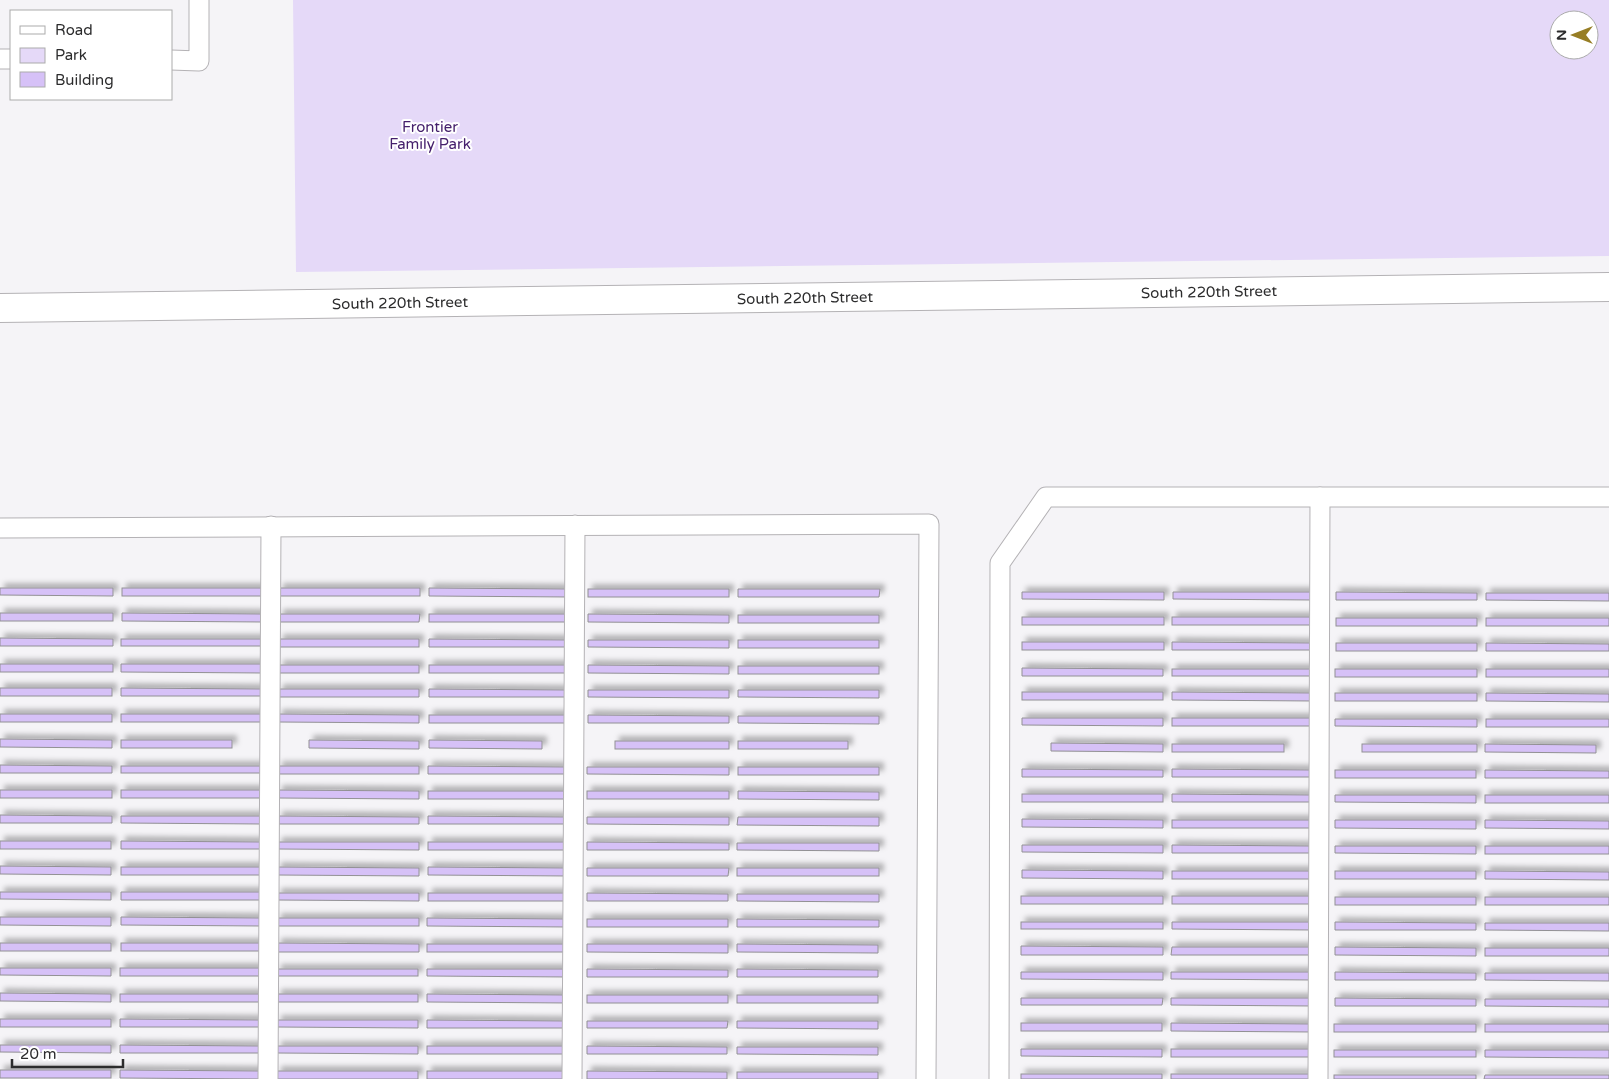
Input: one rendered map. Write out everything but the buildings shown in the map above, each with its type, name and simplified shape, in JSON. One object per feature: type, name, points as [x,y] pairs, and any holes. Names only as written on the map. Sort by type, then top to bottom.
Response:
[{"type":"street","name":"South 220th Street","points":[[0,308],[1609,287]]},
{"type":"lane","points":[[172,60],[199,61],[199,0]]},
{"type":"lane","points":[[999,1079],[1000,563],[1046,496],[1609,496]]},
{"type":"lane","points":[[1318,1079],[1320,496]]},
{"type":"lane","points":[[0,528],[929,524],[926,1079]]},
{"type":"lane","points":[[268,1079],[270,526]]},
{"type":"lane","points":[[572,1079],[576,526]]},
{"type":"green space","name":"Frontier Family Park","points":[[293,0],[1609,0],[1609,256],[296,272]]}]
